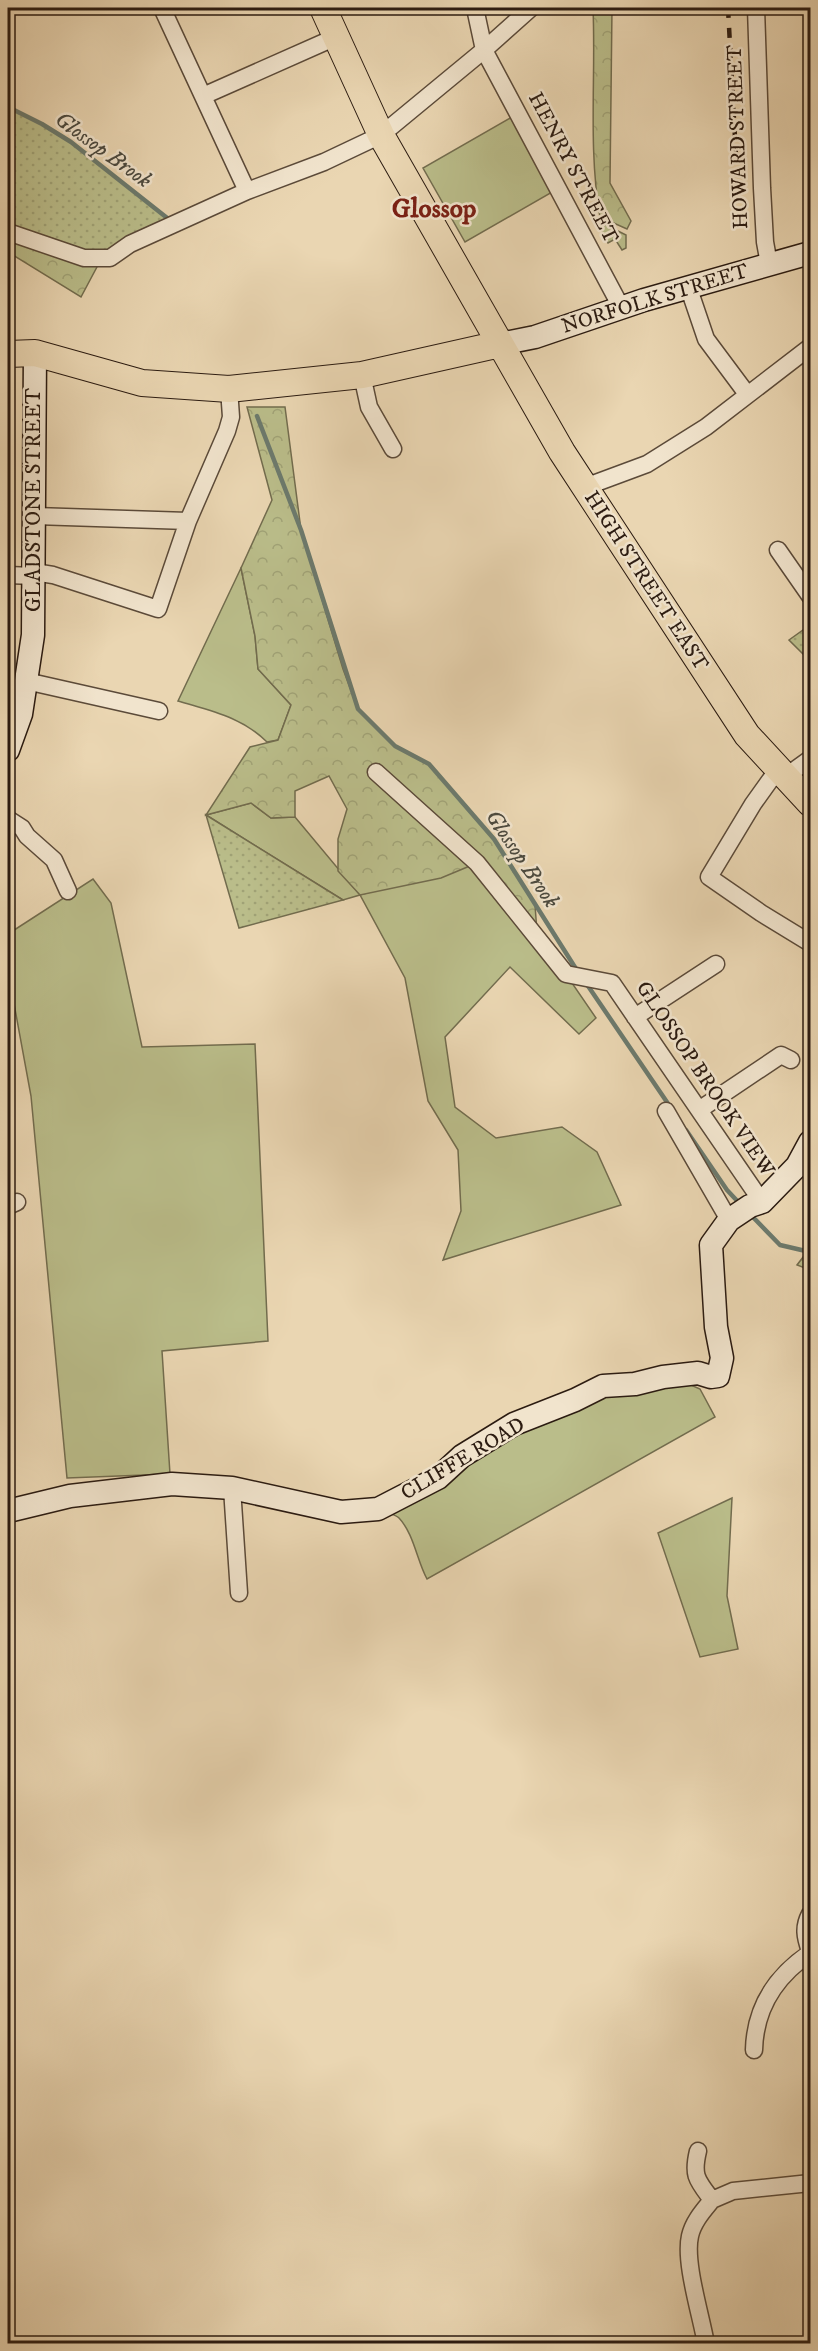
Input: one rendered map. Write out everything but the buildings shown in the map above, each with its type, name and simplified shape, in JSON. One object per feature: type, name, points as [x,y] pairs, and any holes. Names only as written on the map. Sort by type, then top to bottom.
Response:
[{"type":"main road","name":"HIGH STREET EAST","points":[[323,8],[381,135],[500,344],[585,487],[747,735],[810,803]]},
{"type":"main road","points":[[8,354],[35,353],[142,383],[229,389],[362,375],[500,344]]},
{"type":"street","points":[[162,8],[247,191]]},
{"type":"street","name":"HENRY STREET","points":[[475,8],[484,50],[621,307]]},
{"type":"street","points":[[8,232],[84,258],[110,258],[130,244],[247,191],[324,162],[381,135],[531,8]]},
{"type":"street","name":"HOWARD STREET","points":[[756,8],[762,188],[765,242],[769,264]]},
{"type":"street","points":[[203,96],[336,37]]},
{"type":"street","name":"NORFOLK STREET","points":[[500,344],[535,337],[621,307],[810,253]]},
{"type":"street","points":[[689,289],[706,339],[747,394]]},
{"type":"street","points":[[585,487],[647,464],[706,427],[810,347]]},
{"type":"street","name":"GLADSTONE STREET","points":[[8,750],[21,714],[19,689],[33,635],[35,353]]},
{"type":"street","points":[[362,375],[369,407],[393,449]]},
{"type":"street","points":[[8,575],[53,575],[158,609],[188,521],[227,431],[231,417],[229,389]]},
{"type":"street","points":[[35,516],[188,521]]},
{"type":"street","points":[[778,550],[810,596]]},
{"type":"street","points":[[19,689],[159,711]]},
{"type":"street","points":[[810,759],[781,773],[753,804],[709,878],[810,943]]},
{"type":"street","name":"GLOSSOP BROOK VIEW","points":[[376,772],[477,863],[567,974],[612,983],[699,1110],[743,1211]]},
{"type":"street","points":[[8,819],[22,828],[27,836],[54,860],[68,891]]},
{"type":"street","points":[[635,1017],[716,964]]},
{"type":"street","points":[[699,1110],[781,1055],[791,1060]]},
{"type":"street","points":[[666,1111],[743,1211],[797,1166],[810,1143]]},
{"type":"street","name":"CLIFFE ROAD","points":[[8,1510],[70,1496],[172,1484],[231,1488],[341,1512],[378,1509],[438,1478],[462,1456],[514,1424],[575,1400],[603,1386],[635,1384],[663,1377],[698,1373],[711,1377],[718,1376],[722,1358],[716,1327],[711,1245],[743,1211]]},
{"type":"street","points":[[231,1488],[239,1593]]},
{"type":"street","points":[[754,2050],[756,2029],[772,1988],[791,1966],[810,1952],[805,1937],[806,1922],[810,1914]]},
{"type":"street","points":[[698,2151],[694,2167],[695,2178],[712,2200]]},
{"type":"street","points":[[705,2343],[690,2268],[690,2235],[696,2220],[712,2200],[733,2191],[810,2183]]},
{"type":"green space","points":[[593,8],[612,8],[610,183],[631,221],[627,229],[600,217],[596,191],[593,139]]},
{"type":"green space","points":[[8,107],[71,142],[176,225],[110,258],[8,232]]},
{"type":"green space","points":[[512,117],[554,191],[465,242],[423,168]]},
{"type":"green space","points":[[598,221],[626,235],[626,248],[622,250],[615,239],[608,243],[597,224]]},
{"type":"green space","points":[[8,240],[98,265],[81,297],[8,252]]},
{"type":"green space","points":[[247,407],[285,407],[301,530],[343,669],[358,709],[395,746],[429,764],[494,839],[535,905],[537,932],[477,863],[441,878],[360,895],[338,871],[338,839],[347,809],[329,776],[295,791],[295,817],[271,818],[251,803],[206,815],[250,747],[278,740],[291,705],[258,669],[255,636],[241,568],[272,500]]},
{"type":"green space","points":[[241,568],[255,636],[258,669],[291,705],[278,740],[267,742],[237,721],[178,701]]},
{"type":"green space","points":[[810,625],[810,661],[789,640]]},
{"type":"green space","points":[[251,803],[271,818],[295,817],[360,895],[343,900],[206,815]]},
{"type":"green space","points":[[206,815],[343,900],[239,928]]},
{"type":"green space","points":[[477,863],[537,932],[596,1018],[579,1034],[510,967],[445,1037],[455,1107],[496,1138],[562,1127],[597,1152],[621,1205],[443,1260],[461,1211],[458,1150],[428,1101],[405,978],[360,895]]},
{"type":"green space","points":[[93,879],[111,903],[142,1047],[255,1044],[268,1341],[162,1351],[170,1474],[67,1478],[31,1096],[8,971],[8,934]]},
{"type":"green space","points":[[810,1248],[810,1270],[797,1265]]},
{"type":"green space","points":[[691,1385],[700,1389],[715,1417],[427,1579],[404,1524],[398,1517],[386,1512],[500,1440],[604,1394]]},
{"type":"green space","points":[[732,1498],[727,1596],[738,1649],[700,1657],[658,1533]]},
{"type":"waterway","name":"Glossop Brook","points":[[8,107],[71,142],[171,221]]},
{"type":"waterway","name":"Glossop Brook","points":[[257,416],[301,530],[358,709],[395,746],[429,764],[494,839],[578,972]]},
{"type":"waterway","name":"Glossop Brook","points":[[586,983],[671,1108]]},
{"type":"waterway","name":"Glossop Brook","points":[[686,1130],[727,1190],[741,1205]]},
{"type":"waterway","name":"Glossop Brook","points":[[749,1213],[780,1245],[810,1252]]},
{"type":"railway","points":[[728,8],[736,156]]},
{"type":"district","name":"Glossop","points":[[434,209]]}]
